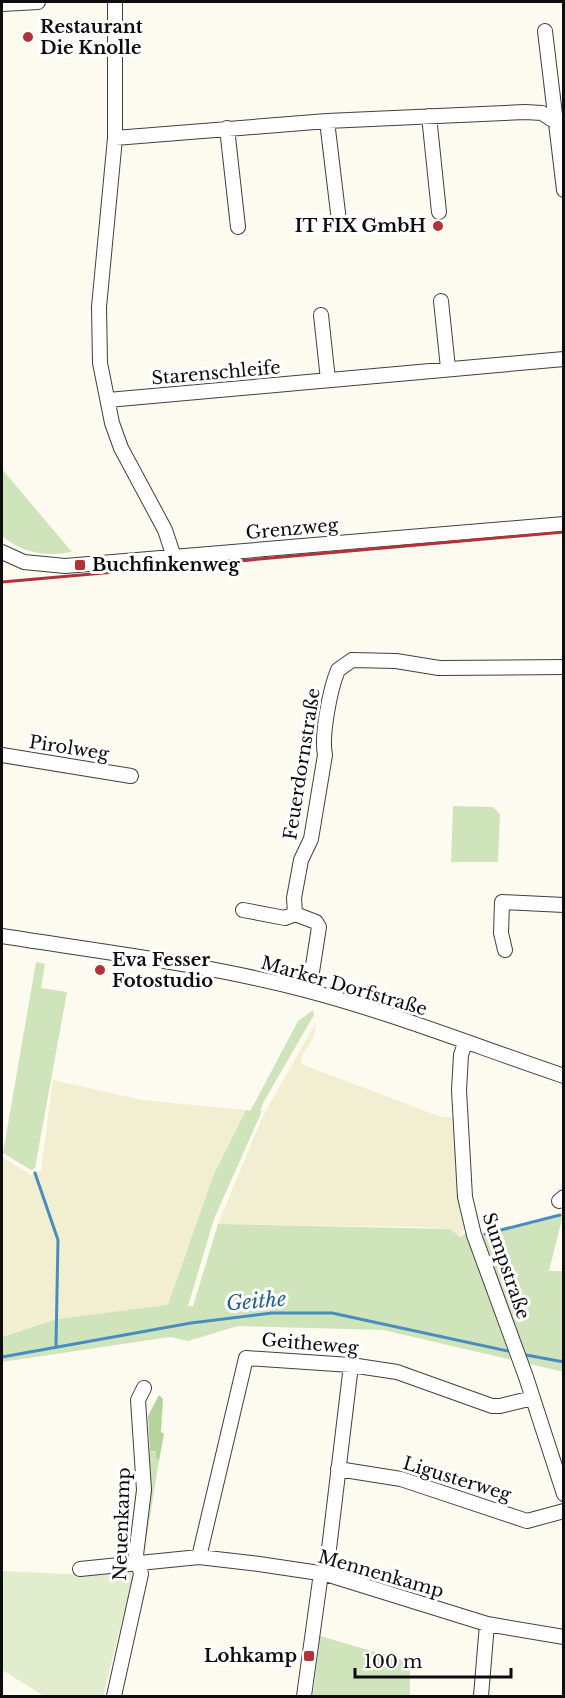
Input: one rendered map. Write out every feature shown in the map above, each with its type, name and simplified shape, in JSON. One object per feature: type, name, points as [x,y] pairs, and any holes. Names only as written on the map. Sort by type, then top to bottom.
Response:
[{"type":"street","points":[[2,4],[38,2]]},
{"type":"street","points":[[115,2],[116,138],[98,327],[100,363],[121,448],[165,530],[174,557]]},
{"type":"street","points":[[545,31],[564,190]]},
{"type":"street","points":[[116,138],[327,121],[525,112],[543,113],[556,122]]},
{"type":"street","points":[[429,116],[439,212]]},
{"type":"street","points":[[327,121],[339,221]]},
{"type":"street","points":[[227,128],[238,227]]},
{"type":"street","points":[[441,302],[448,369]]},
{"type":"street","points":[[321,315],[328,380]]},
{"type":"street","name":"Starenschleife","points":[[108,400],[564,359]]},
{"type":"street","name":"Grenzweg","points":[[2,552],[24,561],[65,566],[564,524]]},
{"type":"street","name":"Feuerdornstraße","points":[[295,914],[294,898],[301,861],[311,839],[334,679],[343,664],[352,660],[396,661],[439,668],[564,667]]},
{"type":"street","name":"Pirolweg","points":[[2,755],[131,776]]},
{"type":"street","points":[[505,950],[501,933],[502,902],[564,905]]},
{"type":"street","points":[[243,910],[285,918],[295,914],[316,922],[319,927],[309,991]]},
{"type":"street","name":"Marker Dorfstraße","points":[[2,936],[253,977],[396,1017],[564,1076]]},
{"type":"street","name":"Sumpstraße","points":[[465,1042],[461,1055],[459,1090],[465,1197],[474,1235],[533,1398],[564,1494]]},
{"type":"street","name":"Geitheweg","points":[[199,1557],[246,1358],[351,1365],[397,1372],[492,1406],[500,1407],[533,1398]]},
{"type":"street","points":[[304,1696],[324,1573],[351,1365]]},
{"type":"street","name":"Neuenkamp","points":[[114,1696],[141,1574],[140,1563],[136,1555],[144,1490],[138,1400],[144,1388]]},
{"type":"street","name":"Ligusterweg","points":[[338,1468],[401,1479],[527,1521],[564,1512]]},
{"type":"street","name":"Mennenkamp","points":[[80,1569],[199,1557],[324,1573],[487,1624],[564,1637]]},
{"type":"street","points":[[481,1696],[487,1624]]},
{"type":"shaded area","points":[[316,1022],[313,1039],[303,1053],[301,1064],[441,1117],[453,1117],[457,1187],[465,1229],[460,1236],[451,1229],[426,1227],[218,1224],[262,1118]]},
{"type":"shaded area","points":[[53,1080],[142,1100],[246,1110],[213,1176],[168,1306],[57,1319],[2,1337],[2,1157],[31,1175],[41,1171]]},
{"type":"green space","points":[[2,469],[72,552],[44,554],[26,550],[2,536]]},
{"type":"green space","points":[[453,806],[493,807],[500,814],[498,862],[451,862]]},
{"type":"green space","points":[[36,962],[45,964],[41,988],[67,992],[35,1168],[31,1170],[3,1153]]},
{"type":"green space","points":[[313,1010],[314,1015],[263,1103],[260,1111],[262,1111],[214,1219],[188,1306],[193,1306],[218,1224],[451,1229],[460,1237],[467,1232],[517,1361],[383,1330],[238,1326],[188,1341],[170,1337],[2,1362],[2,1337],[57,1319],[168,1305],[213,1176],[246,1110],[250,1111],[253,1106],[298,1021]]},
{"type":"green space","points":[[563,1215],[549,1271],[563,1271],[563,1372],[526,1363],[479,1235]]},
{"type":"green space","points":[[159,1395],[163,1399],[161,1432],[164,1434],[159,1461],[156,1458],[156,1452],[150,1450],[148,1416]]},
{"type":"green space","points":[[147,1448],[156,1453],[159,1461],[145,1548],[141,1548]]},
{"type":"green space","points":[[2,1571],[87,1575],[130,1571],[133,1577],[103,1696],[44,1696],[2,1670]]},
{"type":"green space","points":[[320,1636],[410,1662],[410,1696],[313,1696]]},
{"type":"waterway","points":[[35,1173],[58,1240],[56,1345]]},
{"type":"waterway","points":[[485,1234],[560,1215]]},
{"type":"waterway","name":"Geithe","points":[[2,1357],[191,1323],[272,1313],[332,1313],[512,1352]]},
{"type":"waterway","name":"Geithe","points":[[526,1355],[564,1362]]},
{"type":"railway","points":[[2,582],[564,532]]},
{"type":"place","name":"Restaurant Die Knolle","points":[[28,37]]},
{"type":"place","name":"IT FIX GmbH","points":[[438,226]]},
{"type":"place","name":"Buchfinkenweg","points":[[80,565]]},
{"type":"place","name":"Eva Fesser Fotostudio","points":[[100,970]]},
{"type":"place","name":"Lohkamp","points":[[309,1656]]}]
